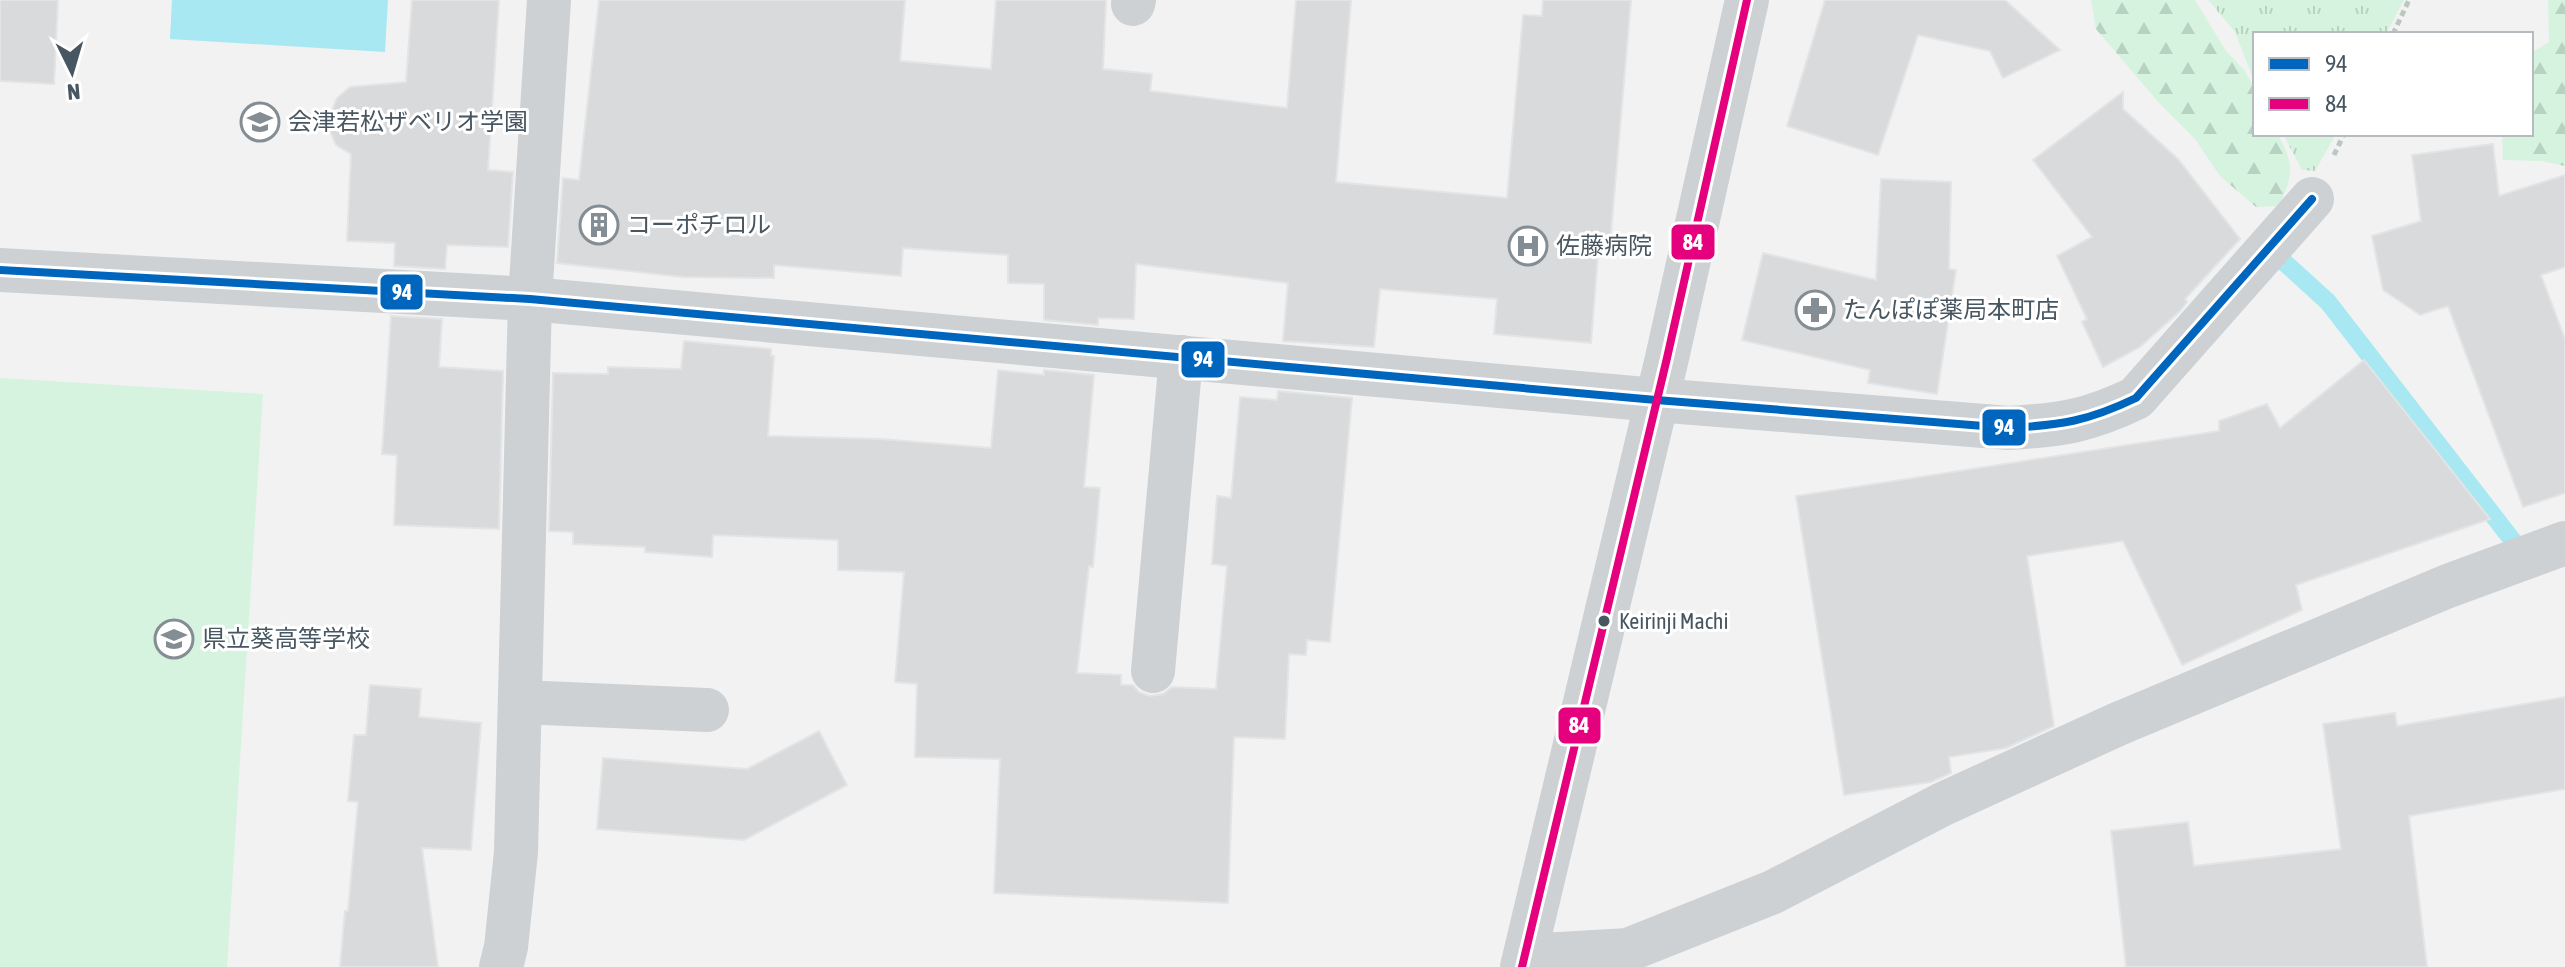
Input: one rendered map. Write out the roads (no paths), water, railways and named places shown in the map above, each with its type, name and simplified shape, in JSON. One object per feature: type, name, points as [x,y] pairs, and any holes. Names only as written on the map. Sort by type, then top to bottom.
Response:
[{"type":"street","points":[[501,967],[516,852],[530,299],[549,0]]},
{"type":"street","points":[[1747,0],[1523,961],[1628,950],[1744,904],[1943,804],[2118,724],[2448,586],[2565,543]]},
{"type":"street","points":[[0,270],[530,299],[1656,400],[2009,428],[2060,426],[2104,414],[2136,398],[2312,199]]},
{"type":"street","points":[[1153,671],[1181,357]]},
{"type":"street","points":[[520,702],[707,710]]},
{"type":"water","points":[[172,0],[388,0],[385,52],[170,39]]},
{"type":"waterway","points":[[2284,262],[2328,302],[2513,541]]},
{"type":"place","name":"会津若松ザベリオ学園","points":[[260,122]]},
{"type":"place","name":"コーポチロル","points":[[599,225]]},
{"type":"place","name":"佐藤病院","points":[[1528,246]]},
{"type":"place","name":"たんぽぽ薬局本町店","points":[[1815,310]]},
{"type":"place","name":"Keirinji Machi","points":[[1604,621]]},
{"type":"place","name":"県立葵高等学校","points":[[174,639]]}]
